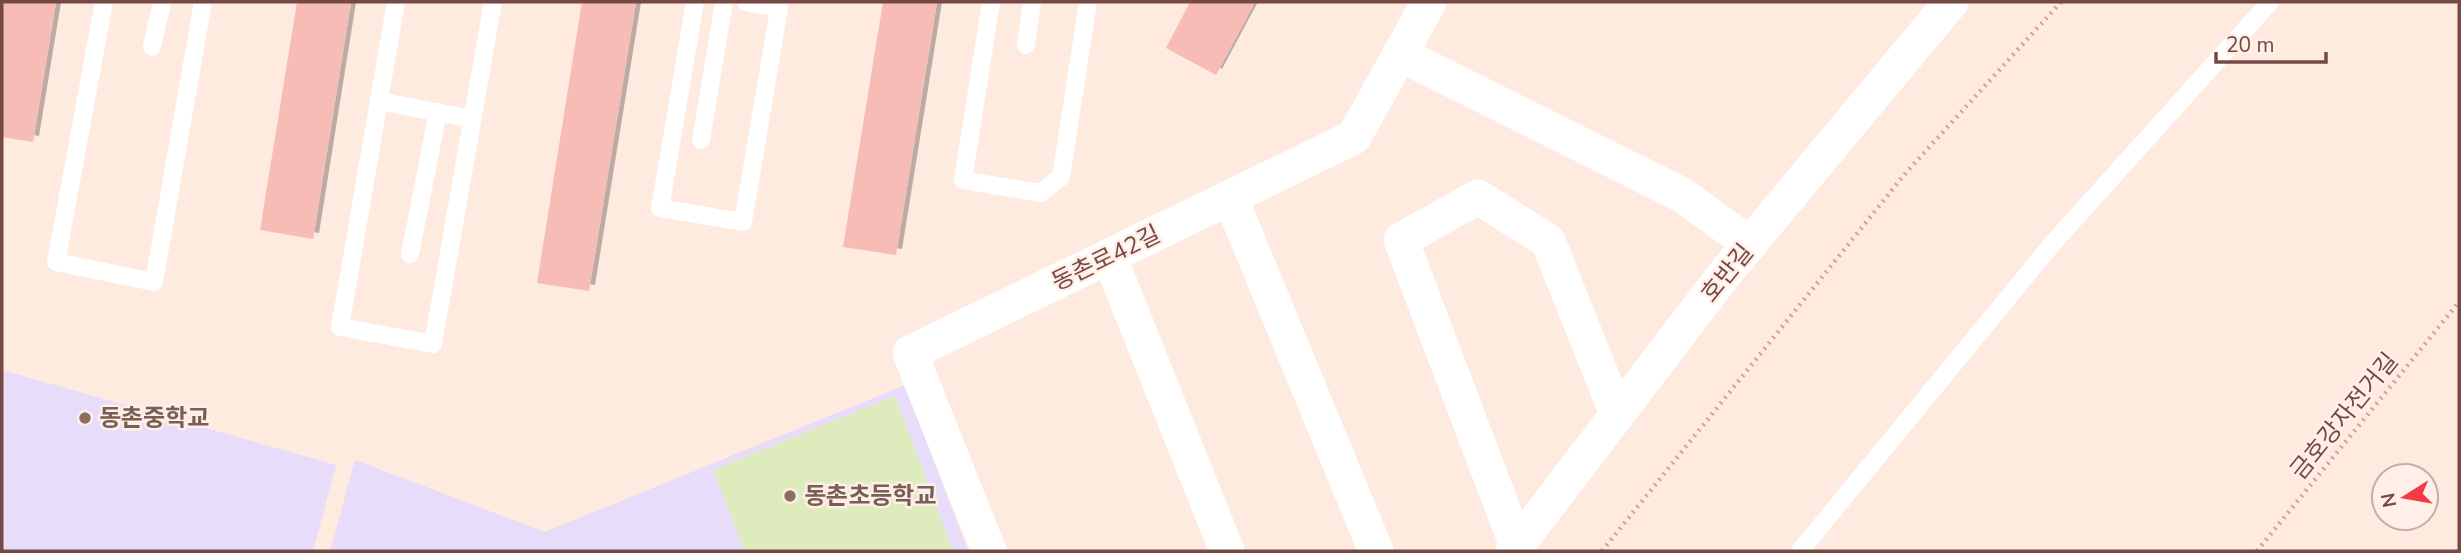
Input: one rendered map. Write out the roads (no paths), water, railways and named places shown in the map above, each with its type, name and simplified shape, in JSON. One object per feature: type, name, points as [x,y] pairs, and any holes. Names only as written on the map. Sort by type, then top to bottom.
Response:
[{"type":"street","name":"동촌로42길","points":[[989,551],[909,354],[1354,137],[1429,2]]},
{"type":"street","name":"호반길","points":[[1515,549],[1750,244],[1951,2]]},
{"type":"street","points":[[1401,54],[1682,195],[1750,244]]},
{"type":"street","points":[[1230,197],[1376,551]]},
{"type":"street","points":[[1515,549],[1401,240],[1478,197],[1548,241],[1617,415]]},
{"type":"street","points":[[1109,256],[1227,551]]},
{"type":"lane","points":[[104,2],[56,262],[154,282],[203,2]]},
{"type":"lane","points":[[152,47],[162,2]]},
{"type":"lane","points":[[397,2],[340,327],[433,344],[493,2]]},
{"type":"lane","points":[[695,2],[660,208],[743,222],[779,8],[747,2]]},
{"type":"lane","points":[[701,140],[724,2]]},
{"type":"lane","points":[[991,2],[963,180],[1040,193],[1061,177],[1088,2]]},
{"type":"lane","points":[[1026,45],[1032,2]]},
{"type":"lane","points":[[1800,551],[2053,243],[2270,2]]},
{"type":"lane","points":[[379,101],[472,119]]},
{"type":"lane","points":[[410,254],[438,112]]},
{"type":"place","name":"동촌중학교","points":[[85,418]]},
{"type":"place","name":"동촌초등학교","points":[[790,496]]}]
